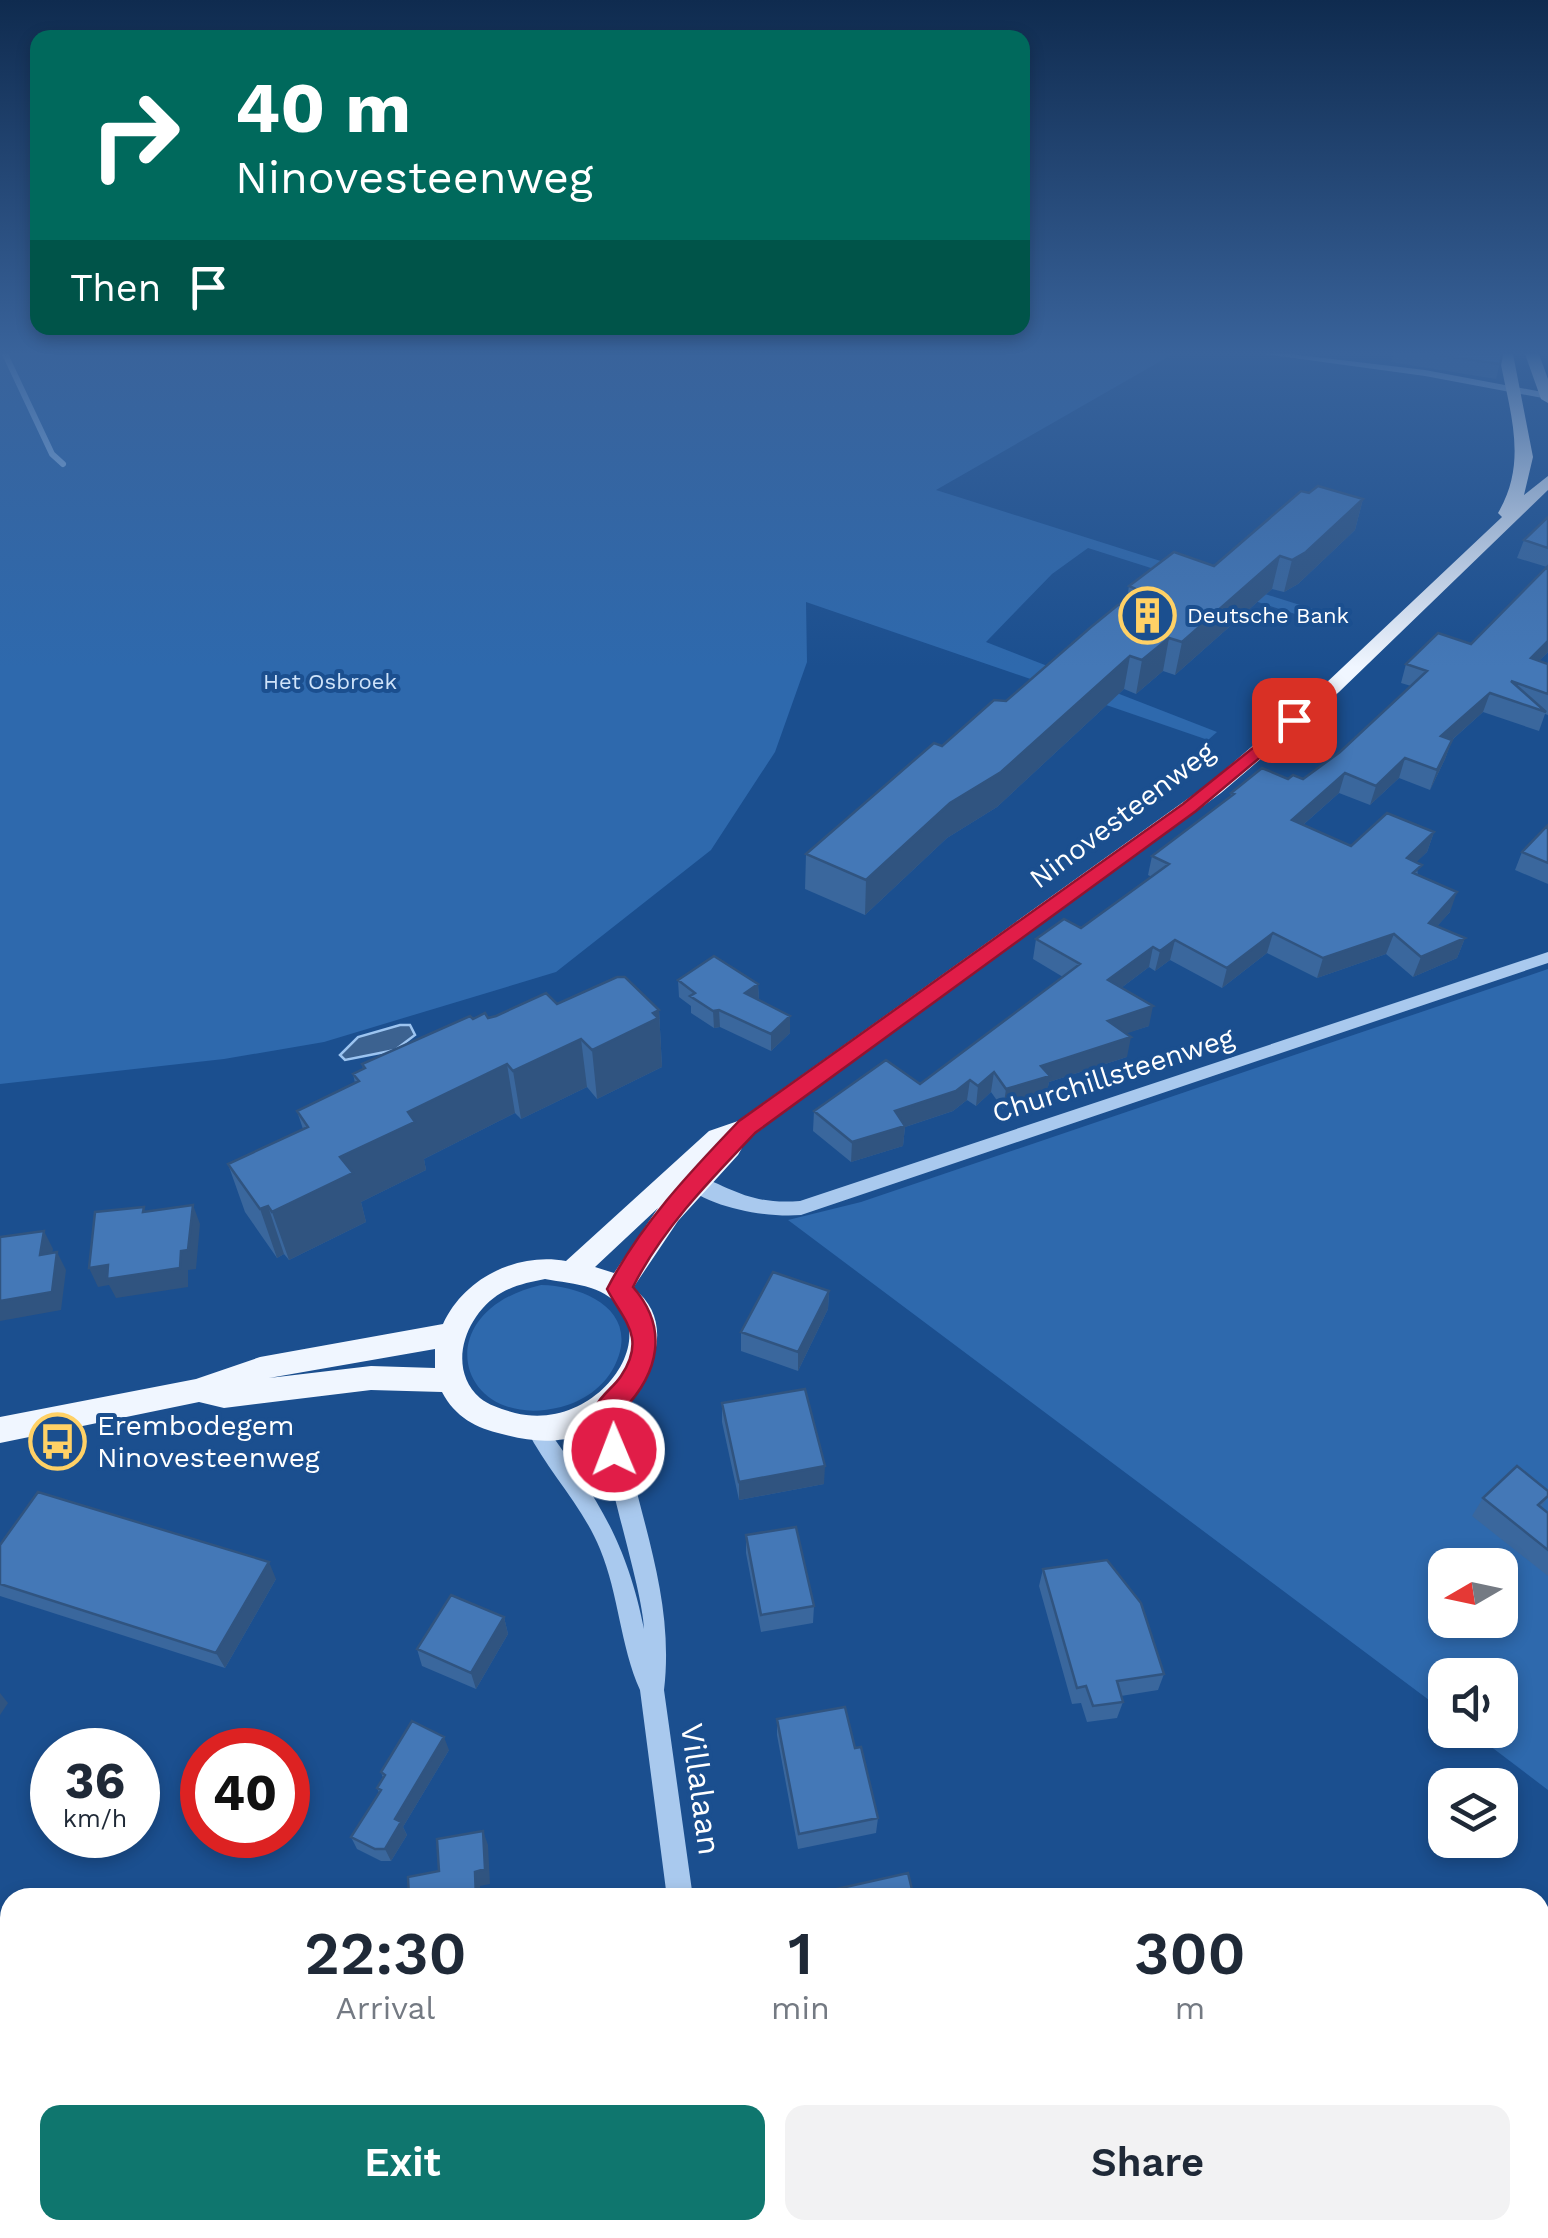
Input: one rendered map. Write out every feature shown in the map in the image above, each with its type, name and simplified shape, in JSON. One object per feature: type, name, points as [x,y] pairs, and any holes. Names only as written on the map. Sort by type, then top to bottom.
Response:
[{"type":"main road","name":"Ninovesteenweg","points":[[575,1269],[747,1127],[1214,789],[1332,688],[1505,518],[1520,489],[1525,458]]},
{"type":"main road","name":"Ninovesteenweg","points":[[1505,518],[1518,513],[1548,481]]},
{"type":"main road","name":"Ninovesteenweg","points":[[620,1289],[637,1254],[685,1178]]},
{"type":"main road","points":[[544,1268],[575,1269],[620,1289],[637,1309],[645,1333],[642,1359],[630,1385],[609,1406],[575,1424],[537,1430],[508,1427],[483,1417],[462,1400],[450,1380],[446,1357],[450,1333],[465,1308],[487,1288],[514,1275],[544,1268]]},
{"type":"main road","points":[[1,1435],[199,1390],[226,1376],[362,1349],[418,1344],[450,1333]]},
{"type":"main road","points":[[199,1390],[224,1396],[371,1378],[450,1380]]},
{"type":"street","name":"Churchillsteenweg","points":[[685,1178],[750,1208],[800,1208],[1548,957]]},
{"type":"street","name":"Villalaan","points":[[609,1406],[614,1450],[642,1556],[660,1659],[652,1690]]},
{"type":"street","name":"Villalaan","points":[[537,1430],[574,1483],[618,1565],[638,1663],[652,1690],[679,1888]]},
{"type":"street","points":[[618,1565],[642,1556]]},
{"type":"green space","name":"Het Osbroek","points":[[0,458],[991,458],[936,490],[1344,619],[1336,627],[1088,548],[1052,574],[986,642],[1217,732],[1208,740],[806,602],[807,662],[775,752],[711,850],[556,972],[324,1042],[224,1059],[0,1084]]},
{"type":"green space","points":[[1548,969],[1548,1790],[1493,1748],[1518,1748],[1518,1658],[1428,1658],[1428,1699],[788,1220],[861,1202]]},
{"type":"green space","points":[[541,1285],[575,1290],[605,1306],[621,1331],[621,1348],[609,1375],[592,1393],[561,1407],[526,1410],[498,1403],[479,1387],[468,1366],[469,1342],[480,1319],[504,1299]]},
{"type":"shaded area","points":[[410,1025],[415,1035],[395,1050],[345,1060],[340,1055],[358,1037]]},
{"type":"building","points":[[1318,486],[1363,499],[1306,552],[1292,560],[1280,556],[1182,642],[1169,638],[1142,660],[1130,656],[1001,772],[950,803],[866,880],[806,854],[934,743],[942,746],[994,700],[1006,701],[1118,605],[1126,605],[1121,603],[1138,590],[1129,586],[1174,552],[1214,566],[1301,491],[1309,493]]},
{"type":"building","points":[[1548,517],[1548,548],[1524,540]]},
{"type":"building","points":[[1548,566],[1548,641],[1531,658],[1548,664],[1548,694],[1511,681],[1546,712],[1490,693],[1441,736],[1452,740],[1437,770],[1405,758],[1376,786],[1345,773],[1292,820],[1351,846],[1387,813],[1434,832],[1407,858],[1422,865],[1413,873],[1457,892],[1429,923],[1465,938],[1421,957],[1394,934],[1323,958],[1273,933],[1227,968],[1175,940],[1160,951],[1153,947],[1108,980],[1153,1006],[1108,1021],[1131,1037],[1041,1066],[1050,1076],[1006,1089],[994,1072],[978,1086],[970,1080],[956,1091],[895,1111],[905,1126],[852,1142],[814,1111],[886,1060],[920,1084],[1080,964],[1036,939],[1064,919],[1081,928],[1169,864],[1152,856],[1262,768],[1288,779],[1293,775],[1303,779],[1340,752],[1427,671],[1406,664],[1438,633],[1471,644]]},
{"type":"building","points":[[1548,825],[1548,863],[1522,852]]},
{"type":"building","points":[[714,956],[758,984],[745,993],[790,1016],[771,1034],[719,1010],[713,1011],[690,996],[695,993],[678,980]]},
{"type":"building","points":[[625,977],[659,1010],[653,1013],[658,1018],[592,1050],[581,1039],[513,1071],[507,1064],[408,1112],[415,1122],[340,1157],[353,1173],[272,1212],[268,1206],[260,1209],[228,1164],[308,1127],[297,1111],[359,1081],[353,1074],[365,1068],[362,1064],[470,1016],[496,1016],[546,993],[557,1004]]},
{"type":"building","points":[[193,1205],[188,1250],[181,1251],[180,1268],[107,1279],[108,1265],[89,1268],[95,1212],[144,1207],[143,1212]]},
{"type":"building","points":[[44,1231],[40,1255],[57,1252],[52,1292],[0,1301],[0,1237]]},
{"type":"building","points":[[773,1272],[829,1291],[798,1352],[741,1332]]},
{"type":"building","points":[[805,1389],[825,1466],[739,1482],[722,1403]]},
{"type":"building","points":[[1517,1466],[1548,1491],[1538,1505],[1548,1513],[1548,1550],[1483,1498]]},
{"type":"building","points":[[38,1492],[269,1562],[216,1653],[0,1584],[0,1545]]},
{"type":"building","points":[[796,1527],[814,1606],[761,1615],[746,1535]]},
{"type":"building","points":[[1107,1560],[1141,1603],[1164,1674],[1117,1681],[1123,1702],[1093,1706],[1086,1686],[1077,1688],[1043,1569]]},
{"type":"building","points":[[451,1595],[504,1617],[471,1673],[417,1649]]},
{"type":"building","points":[[845,1707],[855,1748],[861,1747],[878,1818],[799,1834],[777,1719]]},
{"type":"building","points":[[412,1721],[444,1737],[395,1819],[401,1822],[385,1849],[375,1849],[351,1837],[381,1790],[377,1788],[385,1775],[381,1772]]},
{"type":"building","points":[[483,1831],[485,1869],[475,1872],[476,1888],[409,1888],[408,1877],[439,1871],[437,1839]]},
{"type":"building","points":[[908,1873],[912,1888],[841,1888]]},
{"type":"waterway","points":[[57,458],[63,464]]},
{"type":"place","name":"Deutsche Bank","points":[[1148,615]]},
{"type":"place","name":"Erembodegem Ninovesteenweg","points":[[58,1441]]},
{"type":"route","points":[[614,1450],[609,1406],[630,1385],[642,1359],[645,1333],[637,1309],[620,1289],[637,1254],[694,1183],[747,1127],[1190,808],[1294,720]]}]
